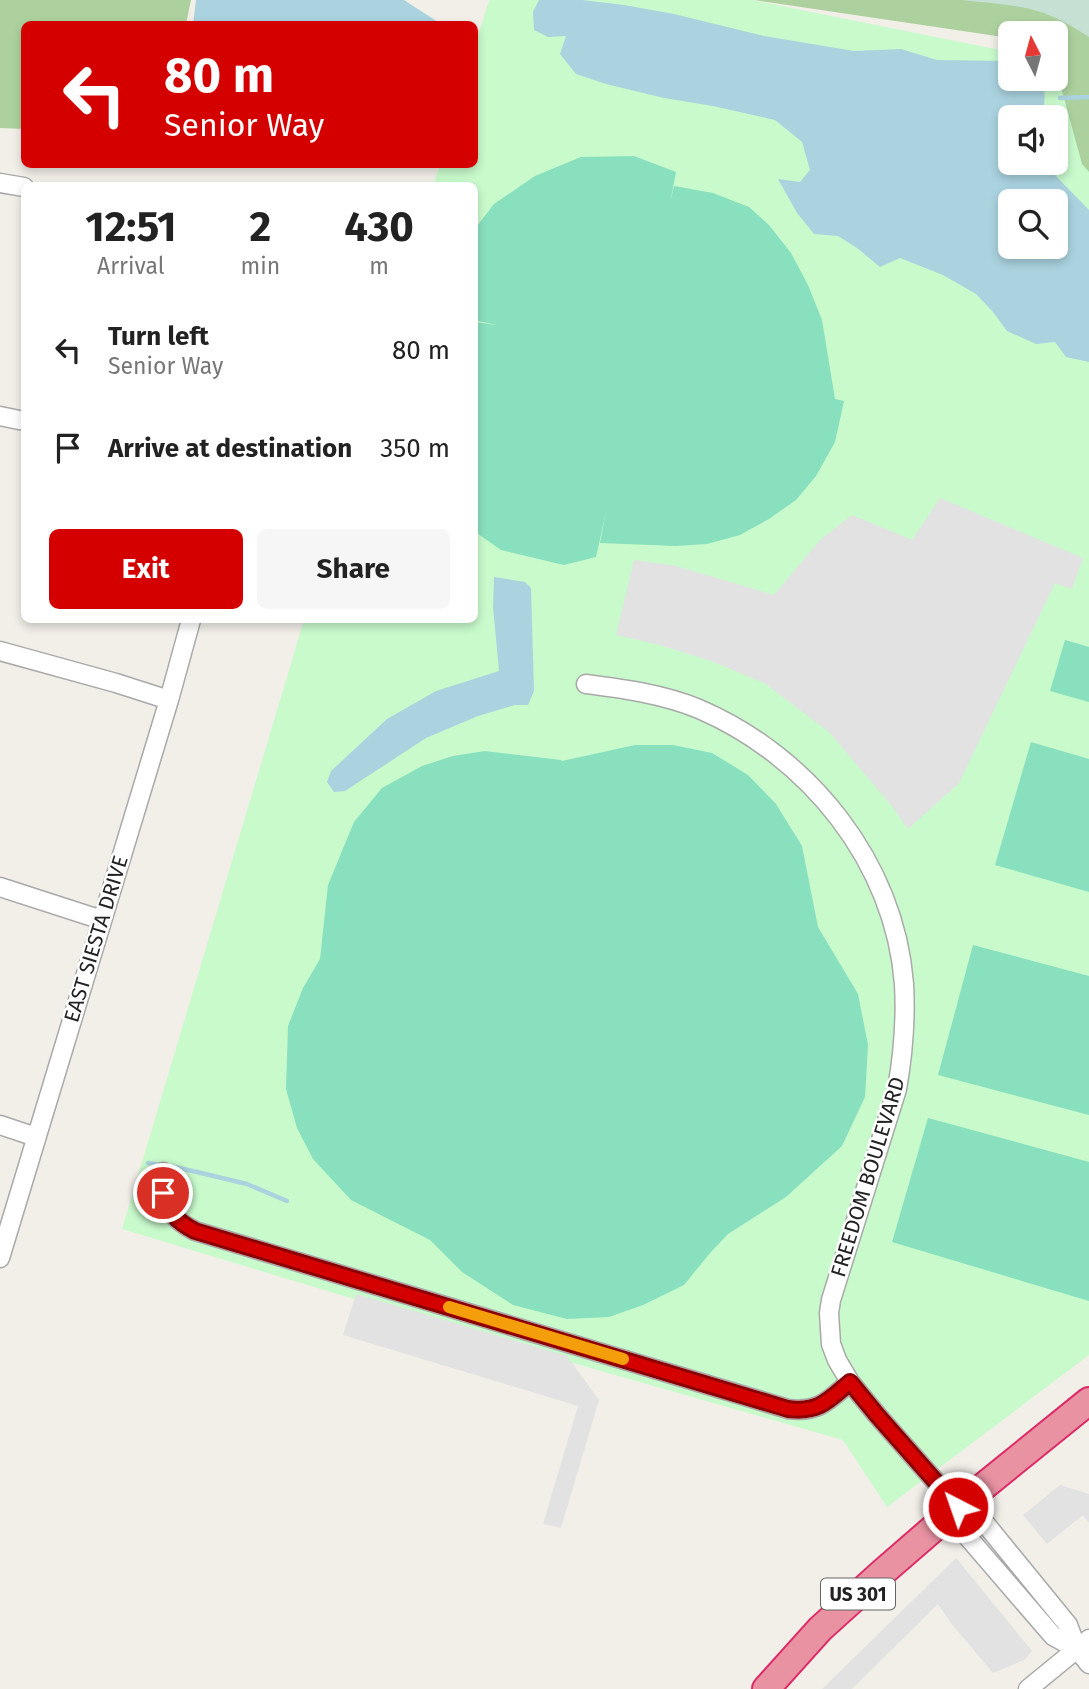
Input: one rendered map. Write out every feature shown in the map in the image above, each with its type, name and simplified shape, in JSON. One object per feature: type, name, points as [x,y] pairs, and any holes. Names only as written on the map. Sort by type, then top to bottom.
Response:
[{"type":"highway","name":"US 301","points":[[766,1689],[820,1629],[958,1507],[1089,1401]]},
{"type":"street","points":[[0,183],[21,186]]},
{"type":"street","points":[[0,416],[21,420]]},
{"type":"street","name":"EAST SIESTA DRIVE","points":[[0,1258],[190,623]]},
{"type":"street","points":[[0,651],[169,700]]},
{"type":"street","name":"FREEDOM BOULEVARD","points":[[586,684],[667,698],[717,717],[754,738],[792,767],[825,799],[847,827],[865,858],[882,894],[899,953],[904,982],[903,1046],[897,1090],[831,1300],[828,1313],[831,1344],[850,1382],[958,1507],[967,1535],[1053,1636],[1083,1644],[1089,1664]]},
{"type":"street","points":[[0,887],[102,920]]},
{"type":"street","points":[[0,1125],[36,1137]]},
{"type":"street","points":[[163,1172],[163,1193],[169,1211],[181,1224],[195,1231],[788,1409],[812,1409],[825,1404],[850,1382]]},
{"type":"street","points":[[1028,1689],[1083,1644]]},
{"type":"green space","points":[[0,0],[191,0],[187,21],[21,21],[21,129],[0,128]]},
{"type":"green space","points":[[489,0],[752,0],[998,50],[998,91],[1062,91],[1066,105],[998,105],[998,175],[1068,175],[1068,113],[1082,164],[1089,172],[1089,1355],[887,1507],[843,1440],[440,1325],[122,1229],[303,623],[478,623],[478,182],[434,182],[439,168],[478,168],[478,36]]},
{"type":"green space","points":[[754,0],[1089,0],[1089,178],[1071,161],[1068,146],[1068,105],[1060,105],[1057,91],[1068,91],[1068,21],[998,21],[998,36]]},
{"type":"green space","points":[[961,0],[1089,0],[1089,37],[1068,24],[1068,21],[1034,10]]},
{"type":"green space","points":[[634,156],[676,172],[670,203],[674,186],[713,193],[749,207],[769,225],[791,253],[808,285],[822,320],[835,399],[844,401],[835,442],[816,476],[796,500],[740,535],[707,544],[676,546],[600,543],[606,512],[596,557],[564,565],[501,550],[478,534],[478,323],[497,325],[478,321],[478,225],[494,204],[535,176],[581,157]]},
{"type":"green space","points":[[1065,640],[1089,647],[1089,702],[1050,691]]},
{"type":"green space","points":[[1031,742],[1089,759],[1089,892],[995,865]]},
{"type":"green space","points":[[635,745],[673,745],[712,753],[748,775],[776,804],[802,846],[818,927],[858,994],[868,1045],[865,1097],[842,1146],[786,1197],[728,1234],[684,1285],[643,1305],[609,1317],[567,1319],[513,1305],[462,1272],[430,1240],[351,1200],[313,1159],[297,1128],[286,1089],[288,1026],[303,988],[320,959],[328,885],[354,822],[382,788],[422,766],[453,756],[485,751],[562,761]]},
{"type":"green space","points":[[973,945],[1089,976],[1089,1115],[938,1075]]},
{"type":"green space","points":[[928,1118],[1089,1162],[1089,1301],[892,1242]]},
{"type":"shaded area","points":[[940,498],[1083,558],[1072,589],[1055,583],[959,783],[908,829],[829,732],[764,683],[711,661],[616,635],[634,560],[676,566],[774,595],[820,540],[852,515],[912,540]]},
{"type":"shaded area","points":[[356,1294],[567,1356],[599,1400],[561,1528],[543,1524],[578,1406],[343,1335]]},
{"type":"shaded area","points":[[1060,1485],[1089,1494],[1089,1523],[1083,1515],[1047,1544],[1023,1515]]},
{"type":"shaded area","points":[[956,1558],[1032,1651],[1024,1660],[993,1673],[938,1604],[852,1689],[822,1689]]},
{"type":"water","points":[[196,0],[404,0],[436,21],[193,21]]},
{"type":"water","points":[[539,0],[582,0],[674,14],[764,36],[854,51],[901,49],[937,60],[998,61],[998,91],[1045,91],[1044,105],[998,105],[998,175],[1055,175],[1089,210],[1089,362],[1066,357],[1055,342],[1036,344],[1007,331],[976,294],[943,275],[900,258],[880,267],[838,236],[814,234],[797,213],[778,179],[800,182],[810,170],[802,142],[775,120],[664,98],[576,74],[560,54],[566,36],[548,37],[534,30],[533,12]]},
{"type":"water","points":[[494,577],[525,582],[531,588],[534,691],[528,705],[515,705],[478,716],[426,738],[345,791],[334,792],[327,782],[331,771],[387,719],[436,691],[499,671],[493,607]]},
{"type":"waterway","points":[[1060,98],[1089,97]]},
{"type":"waterway","points":[[148,1163],[247,1184],[287,1201]]},
{"type":"slow traffic","points":[[449,1307],[623,1359]]},
{"type":"route","points":[[163,1193],[169,1211],[181,1224],[195,1231],[788,1409],[812,1409],[825,1404],[850,1382],[958,1507]]}]
